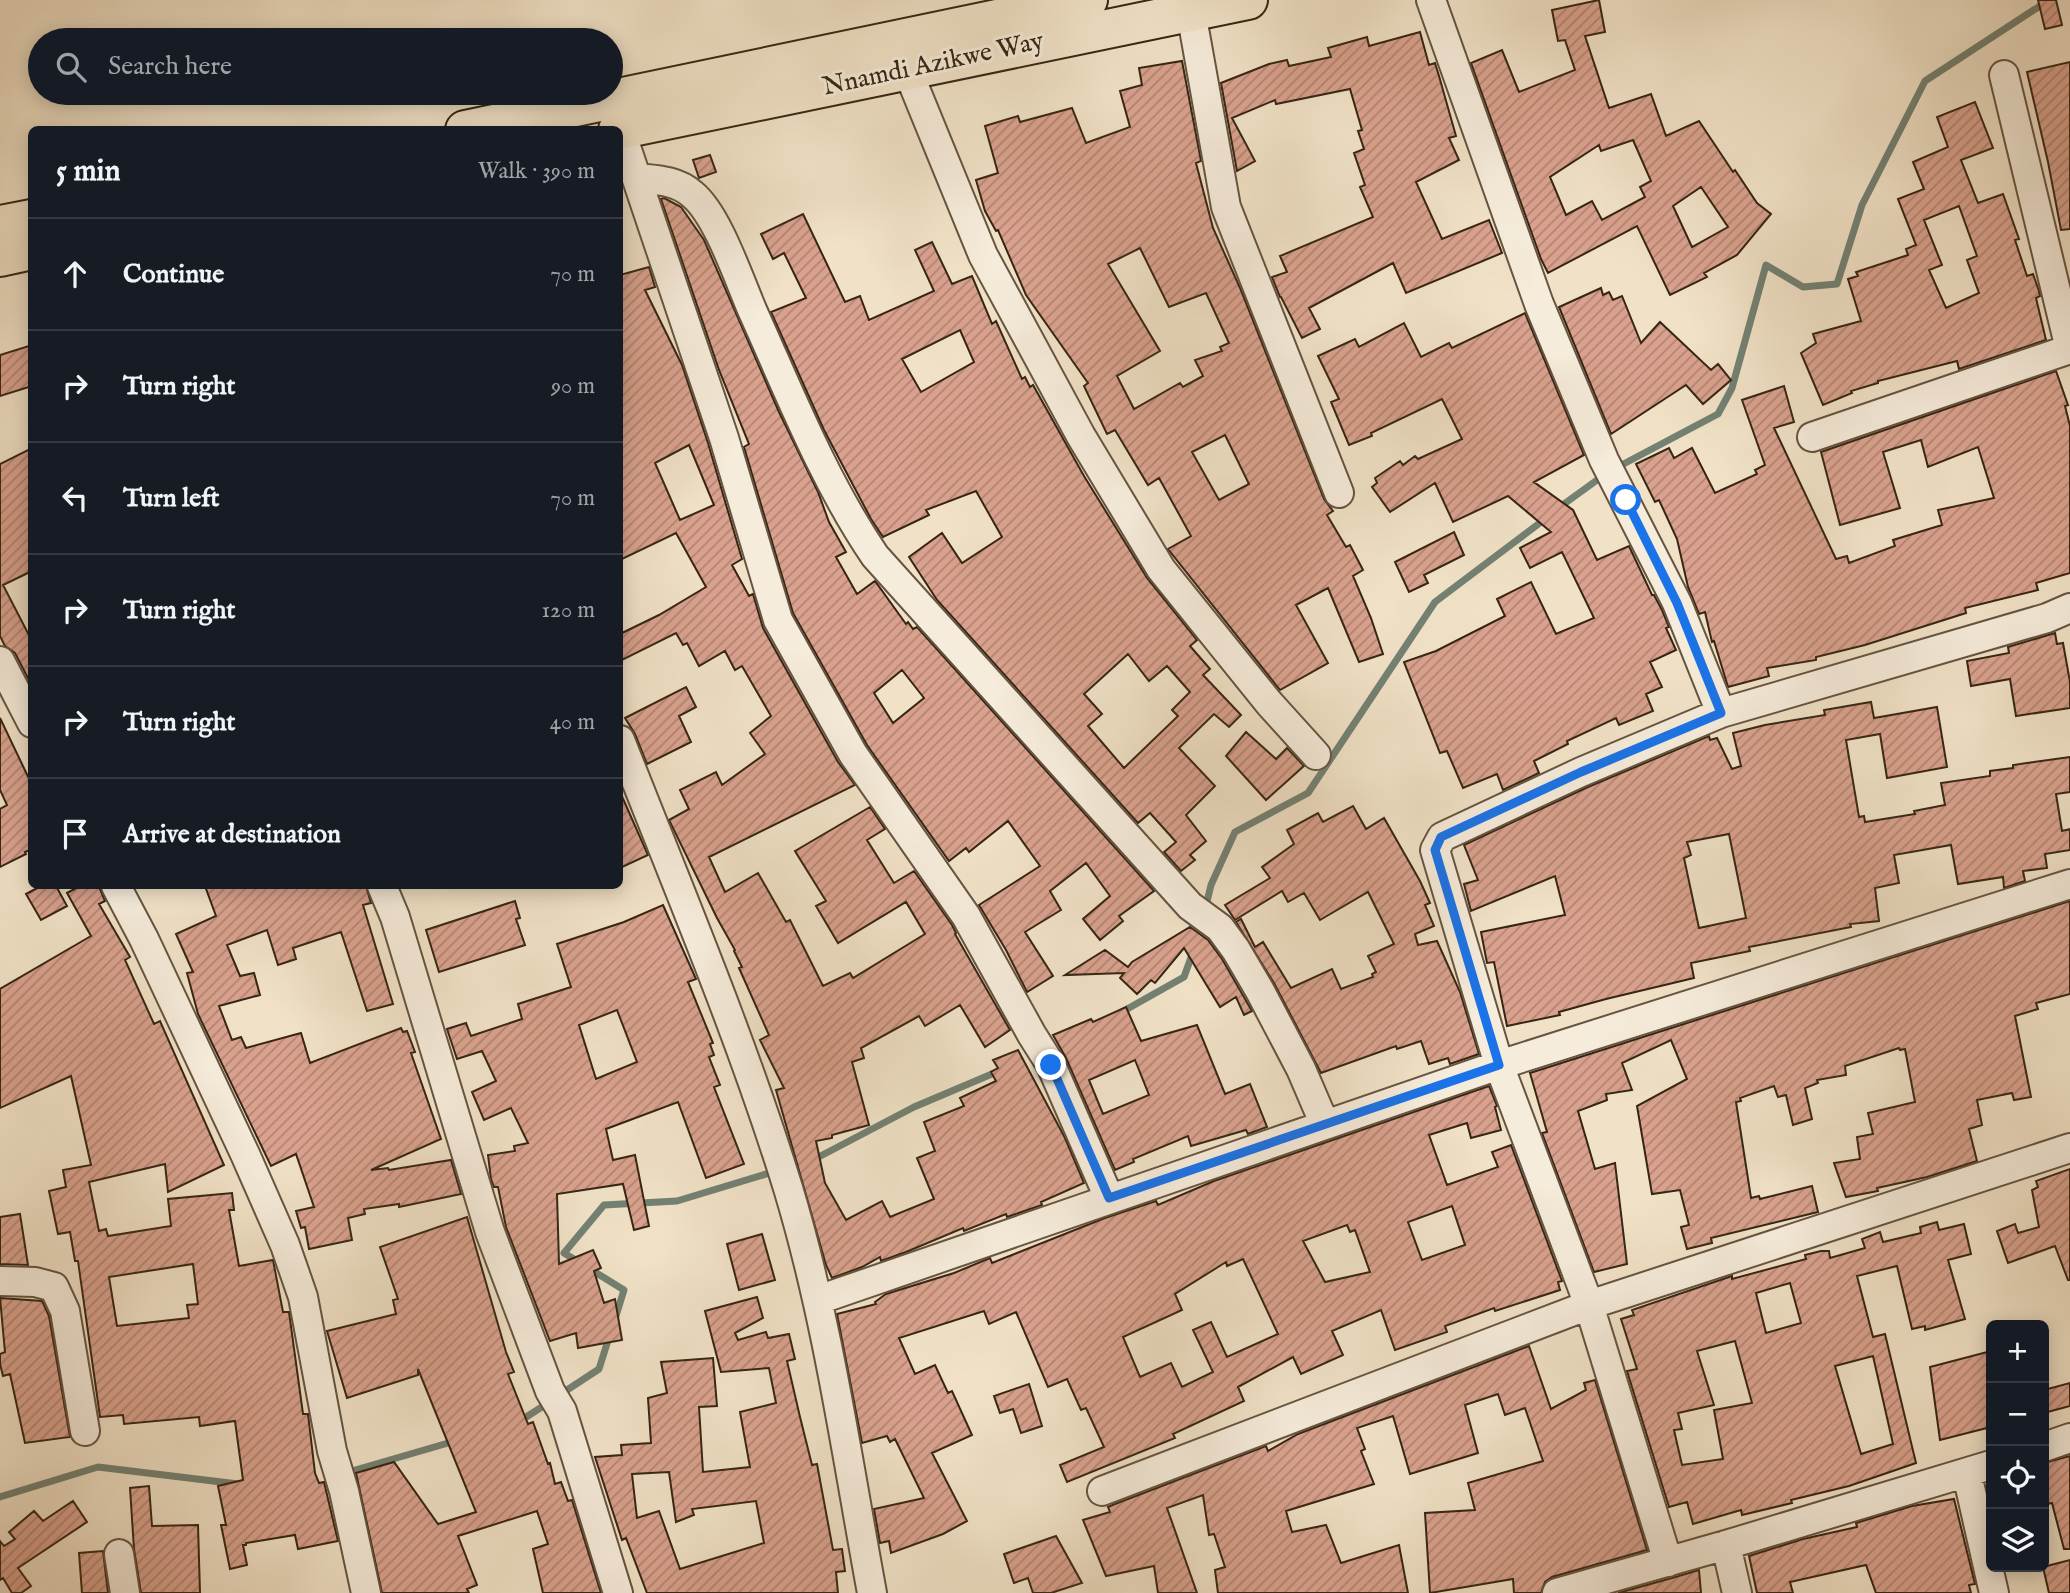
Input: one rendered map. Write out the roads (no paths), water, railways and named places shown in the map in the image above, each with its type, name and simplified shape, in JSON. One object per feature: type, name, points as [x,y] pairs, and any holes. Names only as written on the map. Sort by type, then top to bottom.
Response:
[{"type":"highway","name":"Nnamdi Azikwe Way","points":[[623,97],[1088,0]]},
{"type":"highway","name":"Nnamdi Azikwe Way","points":[[623,128],[1248,0]]},
{"type":"highway","name":"Nnamdi Azikwe Way","points":[[484,126],[585,105]]},
{"type":"highway","points":[[0,225],[28,220]]},
{"type":"highway","points":[[0,257],[28,251]]},
{"type":"street","points":[[1431,0],[1539,304],[1604,460],[1677,603],[1721,713]]},
{"type":"street","points":[[1191,12],[1226,207],[1339,493]]},
{"type":"street","points":[[907,69],[983,255],[1081,436],[1161,569],[1269,703],[1316,755]]},
{"type":"street","points":[[1812,438],[2070,349],[2004,75]]},
{"type":"street","points":[[623,141],[724,438],[778,620],[853,754],[966,916],[1031,1035],[1051,1065],[1109,1198]]},
{"type":"street","points":[[636,178],[673,182],[693,194],[714,223],[802,421],[849,518],[875,556],[1190,906],[1220,928],[1260,990],[1301,1069],[1325,1125]]},
{"type":"street","points":[[1668,1562],[1589,1306],[1499,1065],[1435,850],[1441,837],[1581,772],[1721,713],[2047,618],[2070,608]]},
{"type":"street","points":[[0,661],[28,715]]},
{"type":"street","points":[[623,748],[719,990],[788,1188],[818,1300],[872,1593]]},
{"type":"street","points":[[818,1300],[1499,1065],[2070,884]]},
{"type":"street","points":[[118,889],[144,939],[285,1244],[303,1297],[332,1451],[344,1491],[366,1593]]},
{"type":"street","points":[[383,889],[395,917],[490,1232],[556,1401],[618,1593]]},
{"type":"street","points":[[1102,1490],[1589,1306],[2070,1148]]},
{"type":"street","points":[[0,1281],[35,1282],[54,1287],[65,1311],[85,1431]]},
{"type":"street","points":[[2047,1446],[2070,1438]]},
{"type":"street","points":[[1557,1593],[1979,1470],[1993,1593]]},
{"type":"street","points":[[1726,1545],[1737,1593]]},
{"type":"street","points":[[119,1554],[125,1593]]},
{"type":"waterway","points":[[1614,469],[1718,414],[1732,388],[1766,265],[1803,287],[1837,284],[1862,205],[1925,81],[2049,0]]},
{"type":"waterway","points":[[1557,509],[1604,475]]},
{"type":"waterway","points":[[1205,910],[1211,885],[1235,832],[1308,793],[1435,602],[1545,519]]},
{"type":"waterway","points":[[1120,1013],[1184,977],[1193,952]]},
{"type":"waterway","points":[[788,1168],[811,1161],[914,1107],[999,1071]]},
{"type":"waterway","points":[[615,1319],[624,1290],[564,1253],[604,1205],[677,1201],[776,1171]]},
{"type":"waterway","points":[[561,1394],[599,1369],[610,1334]]},
{"type":"waterway","points":[[520,1421],[548,1403]]},
{"type":"waterway","points":[[345,1473],[455,1441]]},
{"type":"waterway","points":[[0,1497],[98,1467],[238,1484]]}]
